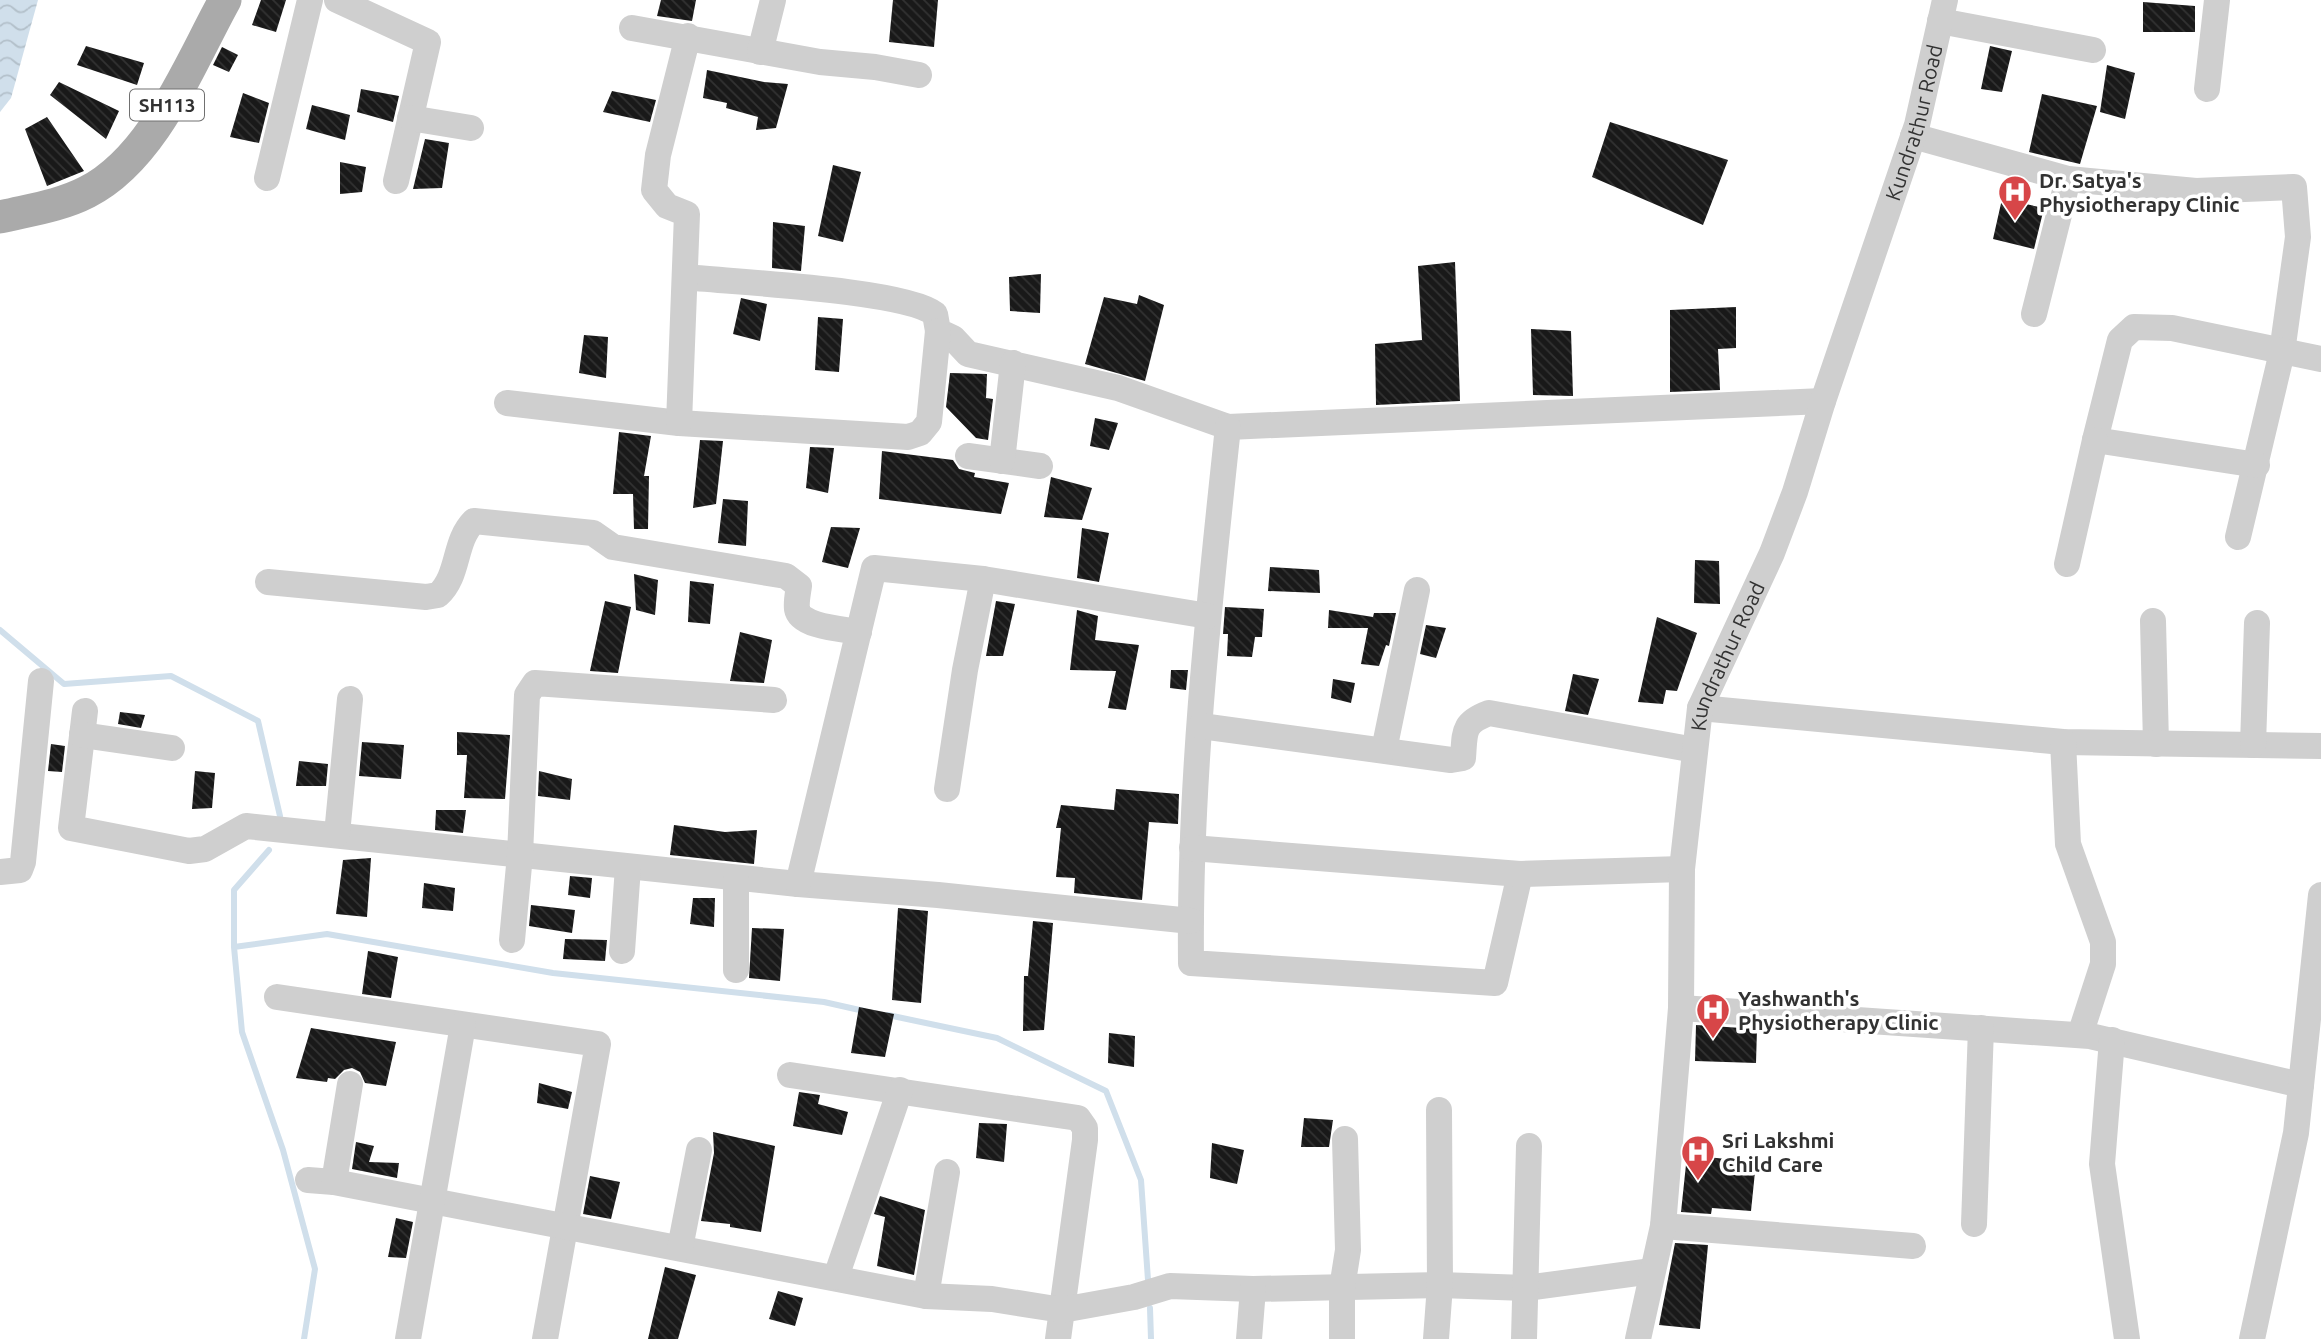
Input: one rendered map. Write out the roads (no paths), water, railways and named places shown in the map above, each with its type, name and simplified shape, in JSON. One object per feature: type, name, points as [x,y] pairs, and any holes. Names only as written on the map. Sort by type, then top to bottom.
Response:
[{"type":"main road","name":"SH113","points":[[0,217],[53,205],[87,193],[116,174],[146,139],[225,0]]},
{"type":"street","points":[[267,177],[310,0]]},
{"type":"street","points":[[760,52],[773,0]]},
{"type":"street","points":[[2207,89],[2217,0]]},
{"type":"street","points":[[351,2],[428,42],[396,181]]},
{"type":"street","points":[[1942,10],[2093,51]]},
{"type":"street","name":"Kundrathur Road","points":[[1638,1339],[1663,1226],[1681,1008],[1682,869],[1700,708],[1772,553],[1796,492],[1823,401],[1913,136],[1942,10]]},
{"type":"street","points":[[632,28],[688,36],[760,52],[919,75]]},
{"type":"street","points":[[679,424],[687,214],[667,206],[654,190],[658,155],[688,36]]},
{"type":"street","points":[[410,118],[471,128]]},
{"type":"street","points":[[1913,136],[2068,179],[2196,191],[2294,187],[2298,237],[2282,352],[2238,537]]},
{"type":"street","points":[[2034,314],[2068,179]]},
{"type":"street","points":[[507,403],[679,424],[908,438],[920,433],[929,422],[938,331],[935,314],[925,306],[913,302],[685,277]]},
{"type":"street","points":[[2067,565],[2120,340],[2134,327],[2172,328],[2321,359]]},
{"type":"street","points":[[938,331],[953,338],[968,354],[1118,388],[1228,427],[1823,401]]},
{"type":"street","points":[[1002,461],[1013,363]]},
{"type":"street","points":[[1228,427],[1208,616],[1192,848],[1191,963],[1495,983],[1520,874]]},
{"type":"street","points":[[2095,440],[2257,465]]},
{"type":"street","points":[[968,456],[1040,466]]},
{"type":"street","points":[[268,582],[426,597],[438,595],[450,580],[462,537],[474,521],[593,533],[613,547],[786,576],[799,586],[797,610],[801,617],[809,622],[859,632]]},
{"type":"street","points":[[798,884],[874,568],[984,579],[1208,616]]},
{"type":"street","points":[[947,789],[965,670],[984,579]]},
{"type":"street","points":[[1384,750],[1417,590]]},
{"type":"street","points":[[2153,621],[2156,744]]},
{"type":"street","points":[[2253,745],[2257,623]]},
{"type":"street","points":[[0,872],[20,870],[41,681]]},
{"type":"street","points":[[512,940],[520,855],[527,695],[535,683],[774,699]]},
{"type":"street","points":[[337,834],[351,699]]},
{"type":"street","points":[[1700,708],[2063,742],[2321,746]]},
{"type":"street","points":[[1201,726],[1451,760],[1463,758],[1466,729],[1473,719],[1489,713],[1695,750]]},
{"type":"street","points":[[71,828],[83,723],[172,748]]},
{"type":"street","points":[[2063,742],[2068,844],[2103,942],[2094,1037],[2102,1164],[2127,1339]]},
{"type":"street","points":[[27,820],[189,851],[205,849],[246,825],[736,878],[1191,921]]},
{"type":"street","points":[[1192,848],[1520,874],[1682,869]]},
{"type":"street","points":[[622,951],[628,867]]},
{"type":"street","points":[[736,878],[736,970]]},
{"type":"street","points":[[2252,1339],[2296,1133],[2321,895]]},
{"type":"street","points":[[277,998],[598,1044],[545,1339]]},
{"type":"street","points":[[1681,1008],[2094,1037],[2301,1085]]},
{"type":"street","points":[[408,1339],[463,1025]]},
{"type":"street","points":[[1974,1224],[1980,1028]]},
{"type":"street","points":[[790,1075],[1078,1118],[1085,1128],[1085,1140],[1059,1339]]},
{"type":"street","points":[[350,1084],[321,1181],[926,1296],[992,1300],[1062,1310],[1134,1297],[1170,1286],[1252,1289],[1440,1285],[1526,1288],[1652,1271]]},
{"type":"street","points":[[836,1277],[900,1090]]},
{"type":"street","points":[[1436,1339],[1440,1285],[1439,1110]]},
{"type":"street","points":[[1342,1339],[1342,1288],[1348,1250],[1345,1139]]},
{"type":"street","points":[[1524,1339],[1530,1146]]},
{"type":"street","points":[[680,1248],[699,1150]]},
{"type":"street","points":[[926,1296],[947,1172]]},
{"type":"street","points":[[1663,1226],[1913,1246]]},
{"type":"street","points":[[1249,1339],[1252,1289]]},
{"type":"water","points":[[0,0],[38,0],[11,98],[0,112]]},
{"type":"waterway","points":[[0,630],[64,684],[171,676],[258,721],[280,816]]},
{"type":"waterway","points":[[269,850],[234,890],[234,947],[327,934],[553,973],[824,1002],[864,1011]]},
{"type":"waterway","points":[[234,947],[242,1032],[283,1150],[315,1269],[304,1339]]},
{"type":"waterway","points":[[888,1015],[997,1038],[1106,1091],[1141,1180],[1148,1280]]},
{"type":"waterway","points":[[1150,1308],[1151,1339]]},
{"type":"place","name":"Dr. Satya's Physiotherapy Clinic","points":[[2015,222]]},
{"type":"place","name":"Yashwanth's Physiotherapy Clinic","points":[[1713,1040]]},
{"type":"place","name":"Sri Lakshmi Child Care","points":[[1698,1182]]}]
